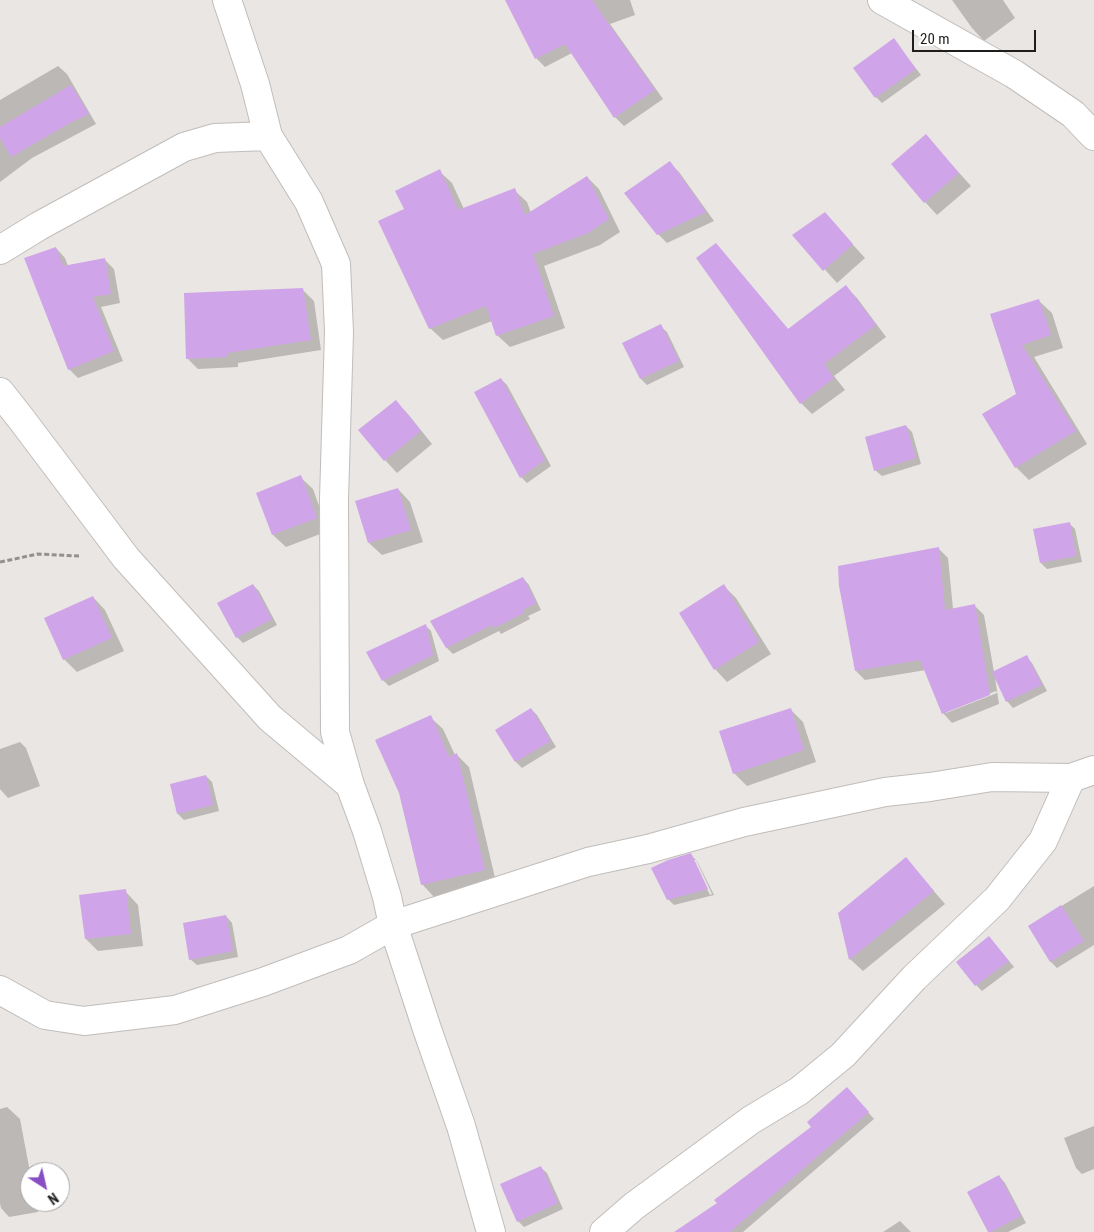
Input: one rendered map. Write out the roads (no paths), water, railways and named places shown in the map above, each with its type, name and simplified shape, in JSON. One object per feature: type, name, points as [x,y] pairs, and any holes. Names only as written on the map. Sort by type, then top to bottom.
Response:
[{"type":"street","points":[[227,0],[255,84],[268,136],[309,202],[336,264],[339,332],[334,499],[335,732],[350,785],[387,897],[392,925],[461,1126],[491,1232]]},
{"type":"street","points":[[882,0],[1014,74],[1073,114],[1094,136]]},
{"type":"street","points":[[0,250],[39,226],[184,148],[215,138],[268,136]]},
{"type":"street","points":[[0,392],[126,558],[270,718],[350,785]]},
{"type":"street","points":[[0,990],[45,1015],[84,1021],[175,1010],[263,982],[349,950],[392,925],[588,862],[648,849],[744,822],[885,792],[992,777],[1083,774]]},
{"type":"street","points":[[604,1232],[634,1206],[751,1120],[799,1091],[844,1054],[914,978],[997,900],[1043,841],[1083,774]]}]
